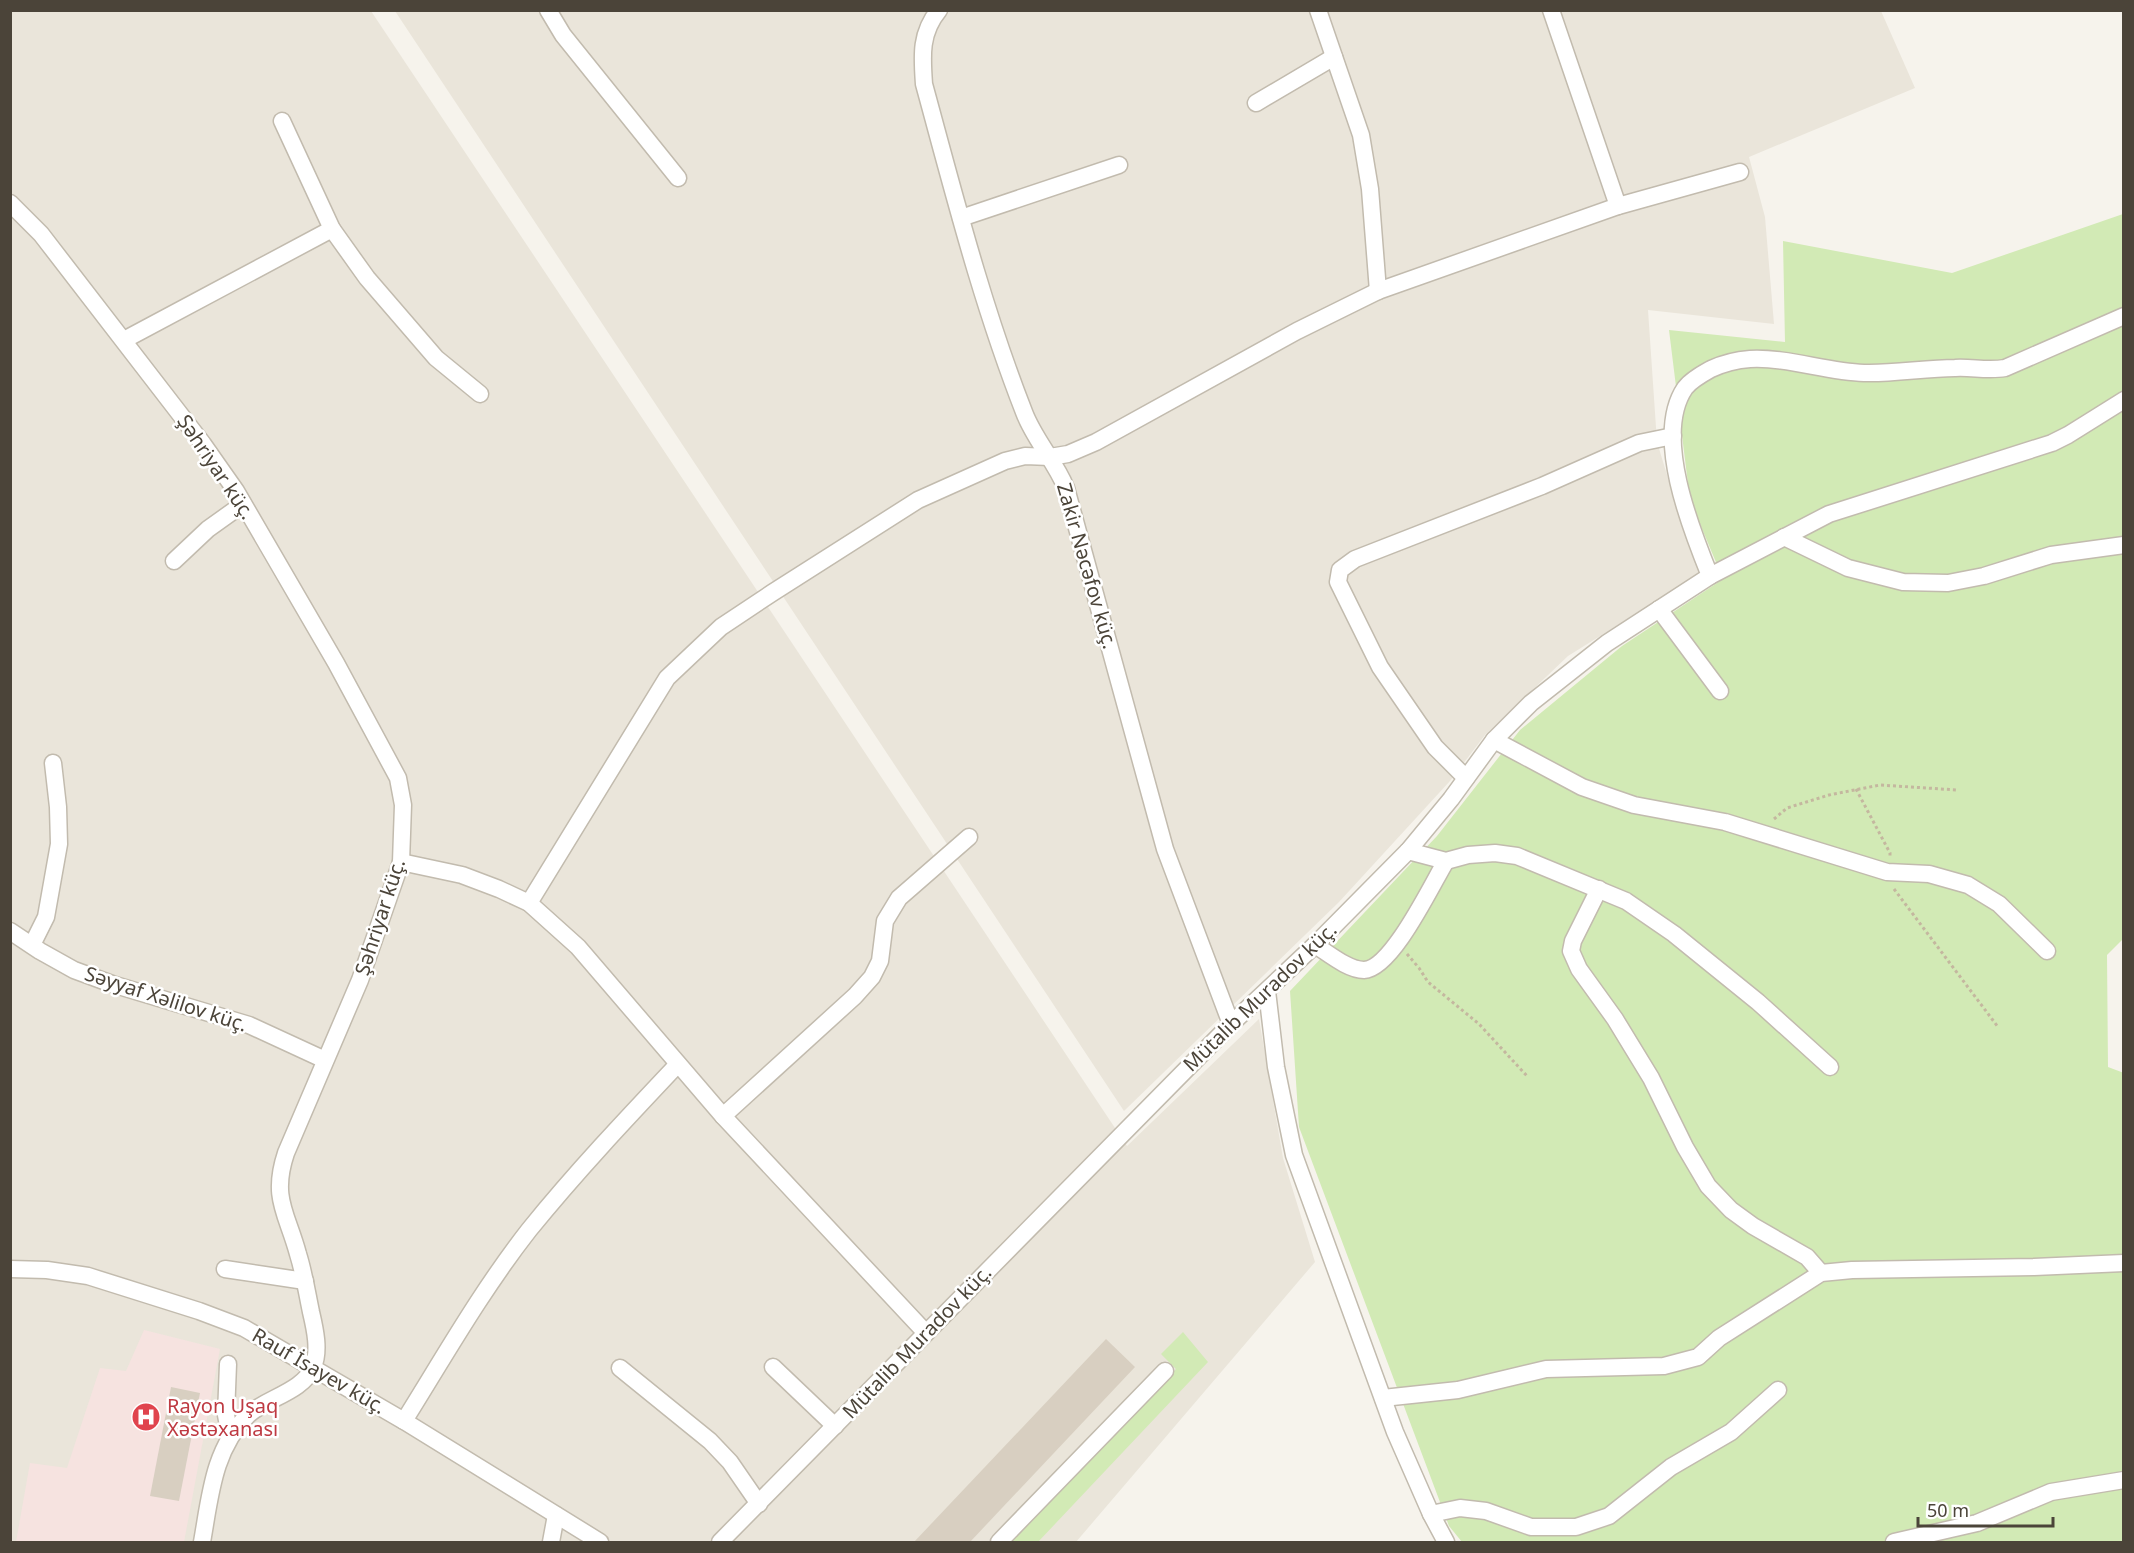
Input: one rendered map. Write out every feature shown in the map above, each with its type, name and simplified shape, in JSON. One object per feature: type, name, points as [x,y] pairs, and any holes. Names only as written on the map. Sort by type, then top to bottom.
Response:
[{"type":"street","points":[[548,10],[563,35],[678,178]]},
{"type":"street","name":"Zakir Nəcəfov küç.","points":[[939,10],[924,34],[921,51],[924,84],[978,278],[1025,414],[1059,471],[1065,488],[1165,849],[1231,1024]]},
{"type":"street","points":[[1318,10],[1361,135],[1370,189],[1378,291]]},
{"type":"street","points":[[1551,10],[1618,206]]},
{"type":"street","points":[[1256,103],[1334,57]]},
{"type":"street","points":[[282,121],[332,229],[367,278],[436,358],[480,394]]},
{"type":"street","points":[[961,218],[1119,165]]},
{"type":"street","points":[[529,903],[668,678],[721,627],[918,500],[1005,461],[1025,456],[1050,457],[1068,454],[1096,442],[1297,331],[1378,291],[1618,206],[1740,172]]},
{"type":"street","name":"Şəhriyar küç.","points":[[10,203],[41,234],[203,444],[243,504],[336,663],[398,778],[403,805],[401,862],[360,980],[280,1170],[279,1195],[282,1212],[298,1253],[314,1324],[316,1346],[313,1368]]},
{"type":"street","points":[[124,340],[332,229]]},
{"type":"street","points":[[1710,576],[1680,494],[1673,436],[1674,413],[1686,387],[1700,375],[1724,363],[1751,359],[1863,373],[1953,368],[1993,370],[2005,368],[2124,316]]},
{"type":"street","name":"Mütalib Muradov küç.","points":[[720,1542],[1231,1024],[1315,945],[1407,851],[1494,740],[1540,696],[1607,643],[1710,576],[1829,514],[2052,443],[2124,400]]},
{"type":"street","points":[[1466,778],[1435,747],[1380,667],[1338,582],[1340,570],[1355,559],[1542,486],[1639,443],[1673,436]]},
{"type":"street","points":[[174,561],[208,529],[243,504]]},
{"type":"street","points":[[1784,537],[1848,568],[1903,582],[1948,583],[1984,576],[2051,555],[2124,545]]},
{"type":"street","points":[[1659,609],[1720,691]]},
{"type":"street","points":[[1494,740],[1582,787],[1634,805],[1725,822],[1887,872],[1929,874],[1968,885],[1999,904],[2047,951]]},
{"type":"street","points":[[32,945],[46,917],[59,844],[53,763]]},
{"type":"street","points":[[723,1116],[855,996],[872,977],[880,961],[885,921],[899,898],[969,837]]},
{"type":"street","points":[[1407,851],[1446,861],[1468,855],[1495,853],[1517,856],[1626,901],[1674,934],[1758,1002],[1830,1067]]},
{"type":"street","points":[[1315,945],[1350,966],[1365,970],[1379,964],[1395,947],[1446,861]]},
{"type":"street","points":[[401,862],[462,875],[529,903],[578,947],[723,1116],[926,1333]]},
{"type":"street","points":[[1599,889],[1573,940],[1571,951],[1579,969],[1615,1019],[1651,1078],[1685,1148],[1708,1186],[1731,1210],[1752,1226],[1807,1257],[1821,1274]]},
{"type":"street","name":"Səyyaf Xəlilov küç.","points":[[10,931],[75,970],[249,1025],[325,1060]]},
{"type":"street","points":[[1267,991],[1276,1067],[1294,1155],[1383,1398],[1431,1514],[1446,1542]]},
{"type":"street","points":[[404,1421],[479,1301],[528,1231],[678,1064]]},
{"type":"street","points":[[1383,1398],[1458,1390],[1546,1369],[1664,1366],[1698,1357],[1719,1338],[1821,1274],[1852,1270],[2034,1268],[2124,1263]]},
{"type":"street","name":"Rauf İsayev küç.","points":[[10,1269],[47,1270],[88,1276],[199,1311],[244,1328],[404,1421],[600,1542]]},
{"type":"street","points":[[225,1269],[304,1281]]},
{"type":"street","points":[[228,1364],[226,1415],[230,1436]]},
{"type":"street","points":[[774,1367],[835,1426]]},
{"type":"street","points":[[202,1542],[220,1456],[230,1436],[249,1414],[294,1387],[313,1368]]},
{"type":"street","points":[[620,1368],[710,1441],[730,1462],[759,1504]]},
{"type":"street","points":[[999,1542],[1165,1371]]},
{"type":"street","points":[[1431,1514],[1460,1508],[1486,1511],[1531,1527],[1576,1527],[1609,1515],[1671,1467],[1731,1432],[1778,1389]]},
{"type":"street","points":[[1894,1542],[1977,1523],[2051,1492],[2124,1480]]},
{"type":"street","points":[[551,1542],[556,1515]]},
{"type":"path","points":[[1759,832],[1787,808],[1856,789],[1880,785],[1957,790]]},
{"type":"path","points":[[1856,789],[1890,853],[1887,872],[1894,889],[1998,1027]]},
{"type":"path","points":[[1395,947],[1410,956],[1428,982],[1479,1024],[1527,1076]]},
{"type":"shaded area","points":[[11,11],[371,11],[1127,1146],[1259,1019],[1283,1158],[1315,1262],[1076,1542],[11,1542]]},
{"type":"shaded area","points":[[395,11],[1881,11],[1915,88],[1749,157],[1765,217],[1774,324],[1648,310],[1657,442],[1689,547],[1701,573],[1568,656],[1485,735],[1450,781],[1339,902],[1124,1111]]},
{"type":"shaded area","name":"Rayon Uşaq Xəstəxanası","points":[[144,1330],[220,1349],[184,1542],[16,1542],[30,1463],[67,1468],[100,1368],[126,1371]]},
{"type":"green space","points":[[2123,214],[2124,938],[2107,955],[2108,1067],[2124,1073],[2123,1542],[1462,1542],[1449,1526],[1299,1127],[1290,991],[1437,836],[1520,730],[1622,646],[1723,579],[1690,500],[1669,330],[1785,342],[1783,241],[1952,273]]},
{"type":"green space","points":[[1183,1332],[1208,1362],[1038,1542],[1010,1542],[1176,1369],[1161,1354]]},
{"type":"building","points":[[1106,1339],[1135,1367],[970,1542],[914,1542]]},
{"type":"building","points":[[171,1387],[200,1393],[179,1501],[150,1496]]},
{"type":"place","name":"Rayon Uşaq Xəstəxanası","points":[[146,1417]]}]
